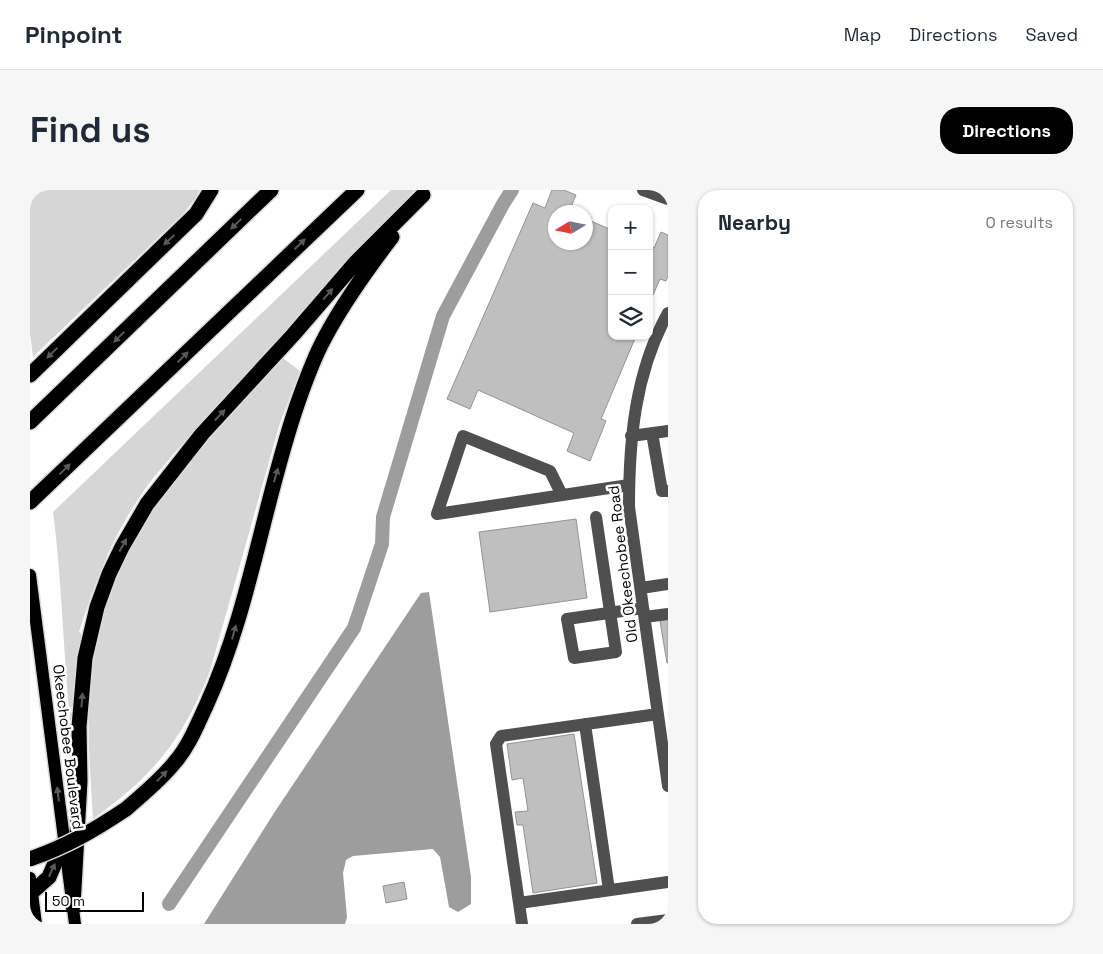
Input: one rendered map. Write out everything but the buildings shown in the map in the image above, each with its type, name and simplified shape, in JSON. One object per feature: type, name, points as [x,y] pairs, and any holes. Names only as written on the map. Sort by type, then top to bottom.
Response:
[{"type":"highway","points":[[30,375],[196,214],[211,190]]},
{"type":"highway","points":[[30,422],[271,190]]},
{"type":"highway","points":[[30,502],[357,190]]},
{"type":"highway","points":[[30,859],[61,848],[92,832],[126,809],[176,761],[193,733],[214,690],[232,642],[271,491],[292,422],[321,345],[365,272],[426,193]]},
{"type":"highway","points":[[73,906],[80,781],[79,727],[85,658],[97,607],[109,574],[122,547],[147,504],[202,434],[356,262],[426,193]]},
{"type":"highway","points":[[31,894],[49,877],[64,842]]},
{"type":"main road","name":"Okeechobee Boulevard","points":[[30,575],[75,924]]},
{"type":"main road","points":[[30,878],[36,924]]},
{"type":"street","points":[[643,190],[668,199]]},
{"type":"street","name":"Old Okeechobee Road","points":[[668,312],[660,327],[647,364],[637,402],[631,436],[629,485],[629,506],[668,782]]},
{"type":"street","points":[[631,436],[668,431]]},
{"type":"street","points":[[652,434],[662,491],[668,490]]},
{"type":"street","points":[[562,495],[550,471],[464,436],[437,514],[629,485]]},
{"type":"street","points":[[596,517],[610,613],[616,652],[574,658],[567,619],[610,613],[644,612],[668,614]]},
{"type":"street","points":[[641,588],[668,584]]},
{"type":"street","points":[[522,924],[496,744],[501,736],[658,714]]},
{"type":"street","points":[[585,724],[609,890]]},
{"type":"street","points":[[519,903],[668,882]]},
{"type":"street","points":[[637,924],[668,920]]},
{"type":"shaded area","points":[[30,190],[200,190],[183,214],[33,357],[30,333]]},
{"type":"shaded area","points":[[391,190],[415,190],[277,345],[269,349],[171,457],[146,487],[123,523],[102,568],[79,632],[83,635],[73,724],[70,719],[53,512]]},
{"type":"shaded area","points":[[283,358],[300,371],[280,423],[210,671],[188,717],[164,755],[133,787],[93,819],[89,741],[90,683],[101,620],[116,576],[136,535],[161,497],[205,444]]},
{"type":"shaded area","points":[[429,592],[471,877],[471,904],[458,912],[449,907],[440,857],[433,849],[353,856],[346,860],[343,873],[347,917],[345,924],[204,924],[274,813],[421,593]]},
{"type":"waterway","points":[[169,904],[354,628],[382,544],[383,517],[443,316],[512,190]]}]
